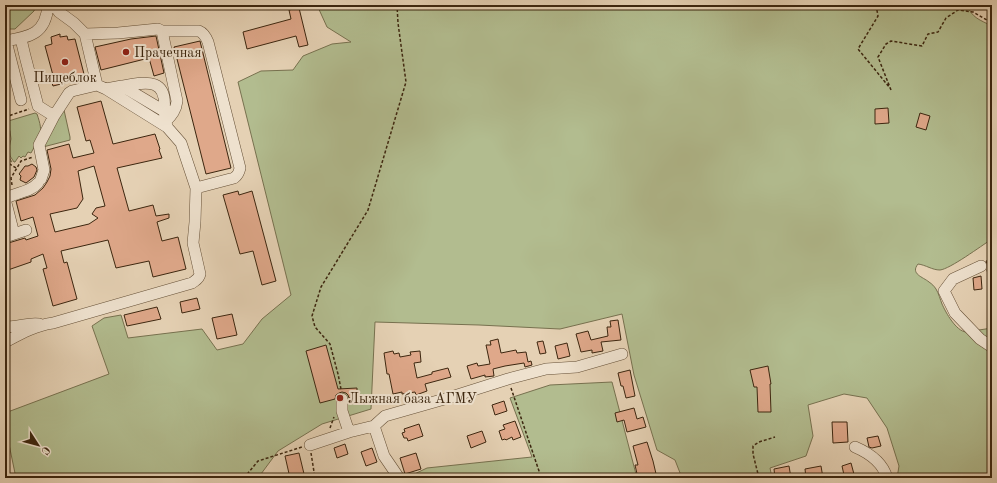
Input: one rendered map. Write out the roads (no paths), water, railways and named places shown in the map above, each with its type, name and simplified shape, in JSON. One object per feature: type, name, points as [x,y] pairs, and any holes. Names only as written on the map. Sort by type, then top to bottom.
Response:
[{"type":"street","points":[[21,100],[6,41],[21,39],[35,33],[47,16],[48,5]]},
{"type":"street","points":[[54,5],[59,12],[74,23],[85,34],[101,87],[166,119]]},
{"type":"street","points":[[85,34],[118,34],[158,29],[199,31],[205,36],[208,42],[240,168],[239,172],[234,178],[196,188]]},
{"type":"street","points":[[162,30],[177,101],[173,113],[166,119]]},
{"type":"street","points":[[21,39],[38,106],[54,116]]},
{"type":"street","points":[[26,230],[9,235],[8,197],[35,187],[40,181],[44,170],[38,145],[69,93],[72,91],[148,82],[155,84],[160,88],[163,94],[166,119]]},
{"type":"street","points":[[6,338],[37,326],[54,324],[192,283],[199,277],[200,274],[193,243],[196,188],[181,143],[166,119],[122,86]]},
{"type":"street","points":[[981,266],[953,279],[944,291],[955,313],[980,339],[992,347]]},
{"type":"street","points":[[5,326],[10,327],[29,323],[44,325]]},
{"type":"street","points":[[310,445],[349,432],[374,426],[385,416],[508,379],[546,369],[577,367],[622,354]]},
{"type":"street","points":[[342,400],[342,411],[349,432]]},
{"type":"street","points":[[374,426],[384,456],[399,478]]},
{"type":"street","points":[[855,447],[863,450],[874,458],[885,472],[887,478]]},
{"type":"place","name":"Прачечная","points":[[126,52]]},
{"type":"place","name":"Пищеблок","points":[[65,62]]},
{"type":"place","name":"Лыжная база АГМУ","points":[[340,398]]}]
